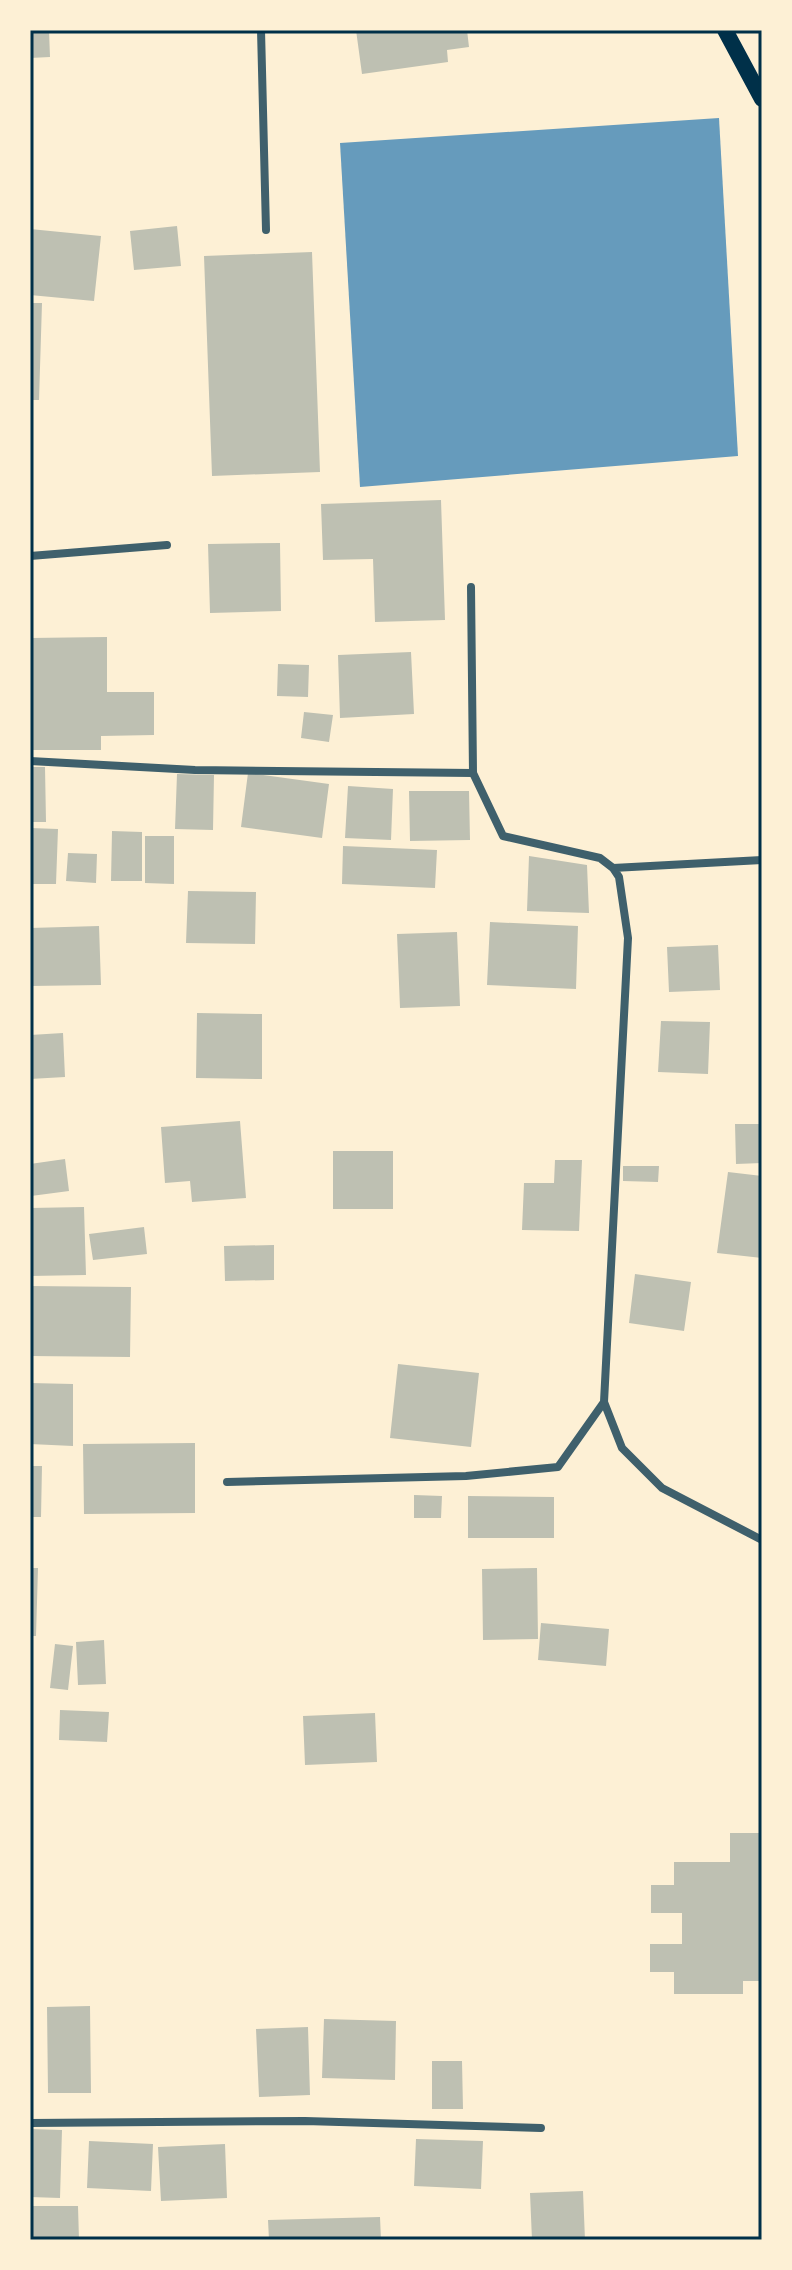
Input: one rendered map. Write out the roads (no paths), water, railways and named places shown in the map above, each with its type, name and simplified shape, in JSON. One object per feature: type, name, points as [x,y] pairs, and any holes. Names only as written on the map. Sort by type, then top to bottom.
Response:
[{"type":"main road","points":[[725,30],[762,99]]},
{"type":"street","points":[[261,30],[266,230]]},
{"type":"street","points":[[30,556],[167,545]]},
{"type":"street","points":[[471,587],[473,773],[503,836],[600,858],[619,877],[628,938],[604,1402],[622,1448],[662,1488],[762,1540]]},
{"type":"street","points":[[30,761],[195,770],[473,773]]},
{"type":"street","points":[[613,868],[762,860]]},
{"type":"street","points":[[227,1482],[466,1476],[558,1467],[604,1402]]},
{"type":"street","points":[[30,2123],[305,2121],[541,2128]]},
{"type":"water","points":[[719,118],[738,456],[360,487],[340,143]]}]
